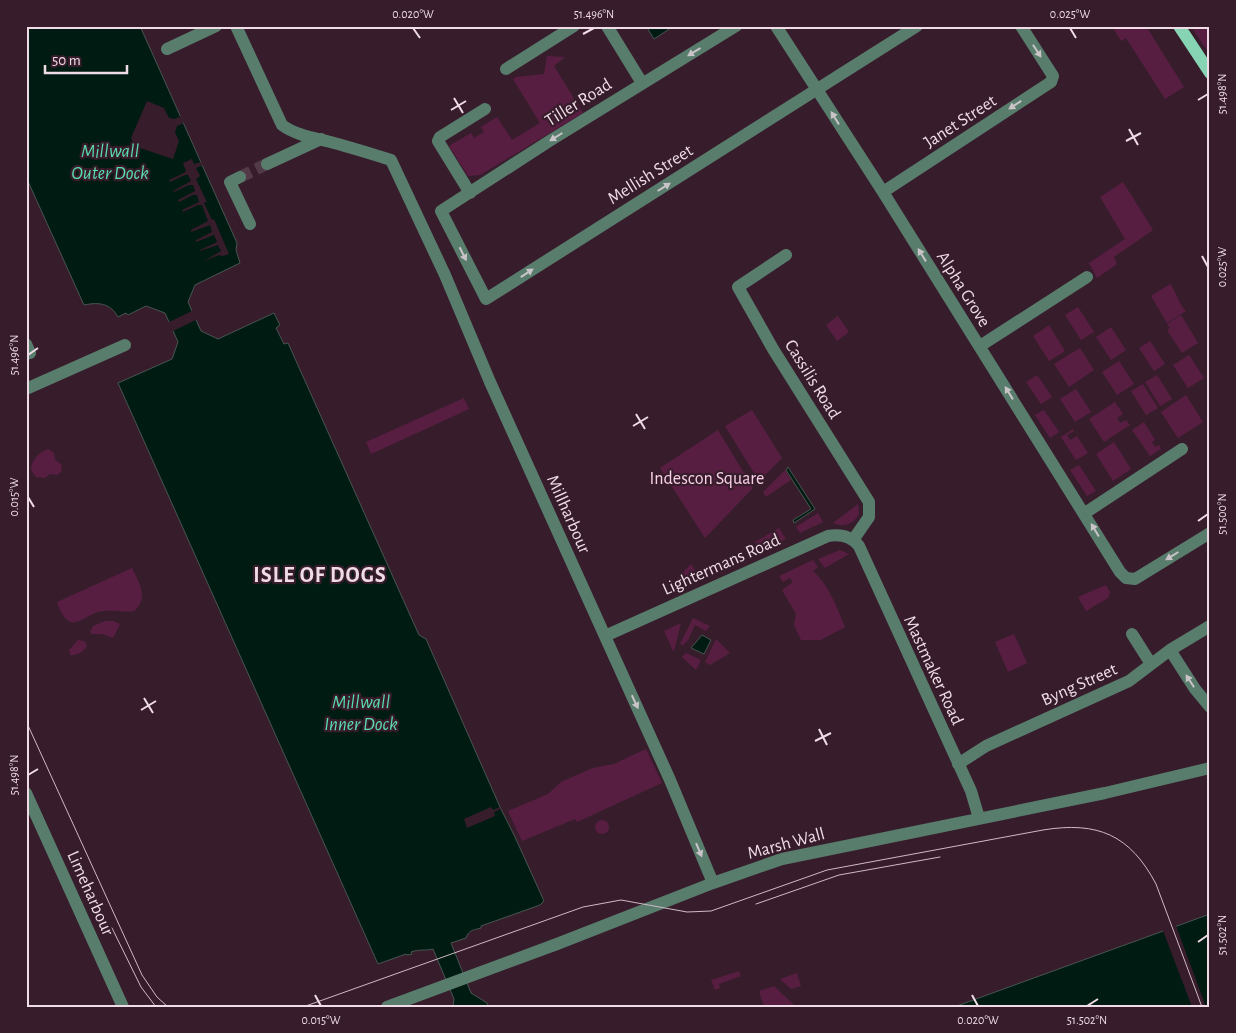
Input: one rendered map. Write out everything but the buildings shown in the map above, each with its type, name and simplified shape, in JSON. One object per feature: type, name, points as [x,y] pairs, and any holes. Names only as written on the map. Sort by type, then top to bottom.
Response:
[{"type":"main road","points":[[1179,26],[1210,74]]},
{"type":"street","points":[[167,49],[216,26]]},
{"type":"street","points":[[236,26],[282,125],[290,131],[321,139]]},
{"type":"street","points":[[506,69],[574,26]]},
{"type":"street","points":[[607,26],[642,83]]},
{"type":"street","name":"Tiller Road","points":[[441,211],[551,140],[736,26]]},
{"type":"street","name":"Alpha Grove","points":[[776,26],[883,192],[1085,513],[1120,572],[1126,578],[1135,579],[1210,533]]},
{"type":"street","name":"Mellish Street","points":[[441,211],[486,299],[917,26]]},
{"type":"street","name":"Janet Street","points":[[883,192],[1051,82],[1053,76],[1020,26]]},
{"type":"street","points":[[470,193],[438,141],[440,137],[485,109]]},
{"type":"street","points":[[267,164],[321,139]]},
{"type":"street","name":"Millharbour","points":[[321,139],[391,160],[445,275],[493,389],[670,780],[713,883]]},
{"type":"street","points":[[240,177],[230,182],[250,224]]},
{"type":"street","name":"Cassilis Road","points":[[786,255],[738,287],[773,349],[869,502],[869,517],[853,540]]},
{"type":"street","points":[[980,346],[1087,277]]},
{"type":"street","points":[[26,344],[30,353],[26,354]]},
{"type":"street","points":[[26,389],[125,345]]},
{"type":"street","points":[[1085,513],[1182,449]]},
{"type":"street","name":"Lightermans Road","points":[[605,636],[828,536],[842,535],[853,540]]},
{"type":"street","name":"Mastmaker Road","points":[[853,540],[859,546],[976,803],[979,818]]},
{"type":"street","name":"Byng Street","points":[[958,764],[986,746],[1130,681],[1170,650],[1210,626]]},
{"type":"street","points":[[1132,634],[1151,664]]},
{"type":"street","points":[[1170,650],[1195,689],[1210,707]]},
{"type":"street","name":"Marsh Wall","points":[[387,1007],[557,944],[713,883],[791,857],[1105,793],[1210,768]]},
{"type":"street","name":"Limeharbour","points":[[26,793],[123,1007]]},
{"type":"green space","points":[[1112,26],[1146,26],[1184,87],[1165,99],[1126,38],[1121,41]]},
{"type":"green space","points":[[1191,26],[1210,26],[1210,55]]},
{"type":"green space","points":[[547,56],[565,57],[554,66],[583,113],[480,175],[468,176],[449,146],[471,133],[474,138],[484,132],[481,127],[497,117],[512,140],[540,123],[513,79],[544,74]]},
{"type":"green space","points":[[1123,182],[1153,230],[1114,257],[1117,264],[1097,278],[1089,263],[1125,239],[1100,197]]},
{"type":"green space","points":[[1170,284],[1186,311],[1167,323],[1151,296]]},
{"type":"green space","points":[[1078,307],[1094,332],[1081,340],[1065,315]]},
{"type":"green space","points":[[1181,315],[1198,343],[1182,353],[1167,330],[1170,328],[1167,324]]},
{"type":"green space","points":[[838,316],[849,332],[837,341],[826,325]]},
{"type":"green space","points":[[1049,325],[1065,351],[1049,361],[1033,336]]},
{"type":"green space","points":[[1111,327],[1126,350],[1111,360],[1096,337]]},
{"type":"green space","points":[[1150,341],[1165,364],[1154,371],[1139,348]]},
{"type":"green space","points":[[1080,348],[1094,370],[1069,387],[1054,364]]},
{"type":"green space","points":[[1189,355],[1204,378],[1188,388],[1173,365]]},
{"type":"green space","points":[[1119,361],[1134,384],[1117,395],[1102,372]]},
{"type":"green space","points":[[1037,375],[1052,397],[1041,404],[1026,382]]},
{"type":"green space","points":[[1157,375],[1172,399],[1160,406],[1145,382]]},
{"type":"green space","points":[[1143,384],[1158,408],[1146,415],[1131,391]]},
{"type":"green space","points":[[1076,389],[1091,412],[1075,422],[1060,399]]},
{"type":"green space","points":[[1186,395],[1203,422],[1178,438],[1161,412]]},
{"type":"green space","points":[[464,398],[469,409],[371,454],[366,442]]},
{"type":"green space","points":[[1115,402],[1123,414],[1117,418],[1120,423],[1126,420],[1130,425],[1104,442],[1089,419]]},
{"type":"green space","points":[[752,410],[782,458],[759,481],[725,426]]},
{"type":"green space","points":[[1044,410],[1059,432],[1050,438],[1035,415]]},
{"type":"green space","points":[[1144,422],[1155,440],[1152,442],[1155,447],[1159,445],[1161,449],[1150,456],[1132,430]]},
{"type":"green space","points":[[1073,429],[1074,431],[1067,435],[1070,440],[1077,436],[1088,453],[1076,460],[1061,437]]},
{"type":"green space","name":"Indescon Square","points":[[718,430],[753,488],[705,538],[660,468]]},
{"type":"green space","points":[[1114,442],[1131,469],[1113,481],[1096,454]]},
{"type":"green space","points":[[48,449],[54,453],[55,460],[62,465],[61,472],[57,475],[50,474],[45,478],[36,477],[31,470],[32,463]]},
{"type":"green space","points":[[1079,465],[1096,491],[1087,496],[1070,470]]},
{"type":"green space","points":[[785,470],[791,480],[766,497],[763,492]]},
{"type":"green space","points":[[858,504],[859,514],[851,523],[841,525],[833,523]]},
{"type":"green space","points":[[818,513],[823,522],[800,533],[796,527]]},
{"type":"green space","points":[[779,528],[786,539],[760,550],[755,542]]},
{"type":"green space","points":[[840,550],[849,554],[825,568],[818,559]]},
{"type":"green space","points":[[813,560],[818,567],[813,571],[828,590],[845,627],[821,640],[801,640],[794,625],[796,614],[782,590],[793,582],[790,578],[783,582],[779,576]]},
{"type":"green space","points":[[691,564],[700,578],[681,587],[672,584]]},
{"type":"green space","points":[[132,568],[140,585],[142,596],[139,606],[134,611],[103,611],[77,622],[67,620],[57,602]]},
{"type":"green space","points":[[1106,585],[1110,592],[1108,598],[1086,611],[1078,597]]},
{"type":"green space","points":[[693,618],[710,626],[706,631],[695,625],[688,640],[683,645],[680,644]]},
{"type":"green space","points":[[105,621],[113,621],[120,624],[113,638],[90,632],[93,626]]},
{"type":"green space","points":[[681,623],[674,651],[673,651],[664,631]]},
{"type":"green space","points":[[1014,634],[1027,663],[1008,672],[995,642]]},
{"type":"green space","points":[[716,639],[730,653],[710,665],[705,662]]},
{"type":"green space","points":[[78,640],[84,641],[87,645],[86,647],[80,653],[70,655],[69,650]]},
{"type":"green space","points":[[686,653],[701,660],[696,670],[682,657]]},
{"type":"green space","points":[[646,749],[662,783],[577,822],[575,819],[522,841],[508,811],[548,794],[561,782],[593,768],[614,764]]},
{"type":"green space","points":[[602,820],[607,822],[609,827],[607,832],[602,834],[597,832],[595,827],[597,822]]},
{"type":"green space","points":[[739,971],[741,976],[719,984],[720,988],[715,990],[711,980]]},
{"type":"green space","points":[[797,973],[801,986],[791,989],[780,979]]},
{"type":"green space","points":[[774,986],[796,1007],[764,1007],[759,991]]},
{"type":"water","name":"Millwall Inner Dock","points":[[26,26],[140,26],[237,243],[236,250],[240,263],[195,285],[188,302],[201,331],[218,339],[274,313],[280,325],[276,328],[284,344],[288,343],[419,635],[426,639],[500,807],[544,901],[540,905],[481,926],[481,928],[470,931],[466,938],[451,943],[471,993],[487,1003],[489,1007],[453,1007],[454,999],[433,949],[414,951],[411,952],[412,954],[406,954],[378,964],[118,383],[172,359],[178,342],[165,313],[146,306],[128,315],[126,313],[118,317],[108,306],[84,305],[26,177]]},
{"type":"water","points":[[646,26],[674,26],[654,39]]},
{"type":"water","points":[[788,467],[815,509],[794,523],[793,520],[811,509],[786,470]]},
{"type":"water","points":[[702,635],[711,640],[704,654],[691,648]]},
{"type":"water","points":[[1210,914],[1210,1007],[954,1007]]},
{"type":"pier","points":[[147,101],[164,108],[169,118],[175,119],[181,116],[184,123],[177,126],[175,132],[179,141],[173,159],[134,146],[131,138]]},
{"type":"pier","points":[[192,159],[194,164],[201,162],[203,165],[196,168],[200,176],[196,179],[207,202],[204,203],[212,220],[214,219],[229,254],[219,255],[204,261],[221,251],[218,245],[200,251],[217,242],[214,235],[196,242],[196,240],[212,232],[210,225],[191,232],[191,230],[208,221],[202,205],[183,212],[182,210],[199,202],[197,195],[179,202],[178,200],[195,191],[193,185],[174,192],[191,181],[188,175],[170,182],[169,180],[184,173],[186,171],[183,163]]},
{"type":"pier","points":[[194,310],[198,319],[171,332],[167,323]]},
{"type":"pier","points":[[491,807],[493,810],[500,807],[501,809],[494,812],[495,816],[467,828],[464,819]]},
{"type":"pier","points":[[1175,923],[1206,1007],[1192,1007],[1162,928]]},
{"type":"tunnel","points":[[240,177],[267,164]]},
{"type":"tram line","points":[[26,721],[142,975],[157,997],[168,1007]]},
{"type":"tram line","points":[[303,1007],[583,907],[621,900],[687,912],[711,911],[827,870],[1043,830],[1063,828],[1096,830],[1110,835],[1123,843],[1146,867],[1156,884],[1202,1007]]},
{"type":"tram line","points":[[756,904],[839,875],[940,857]]},
{"type":"tram line","points":[[112,928],[141,987],[156,1007]]},
{"type":"district","name":"ISLE OF DOGS","points":[[320,574]]},
{"type":"water label","name":"Millwall Outer Dock","points":[[110,161]]}]
